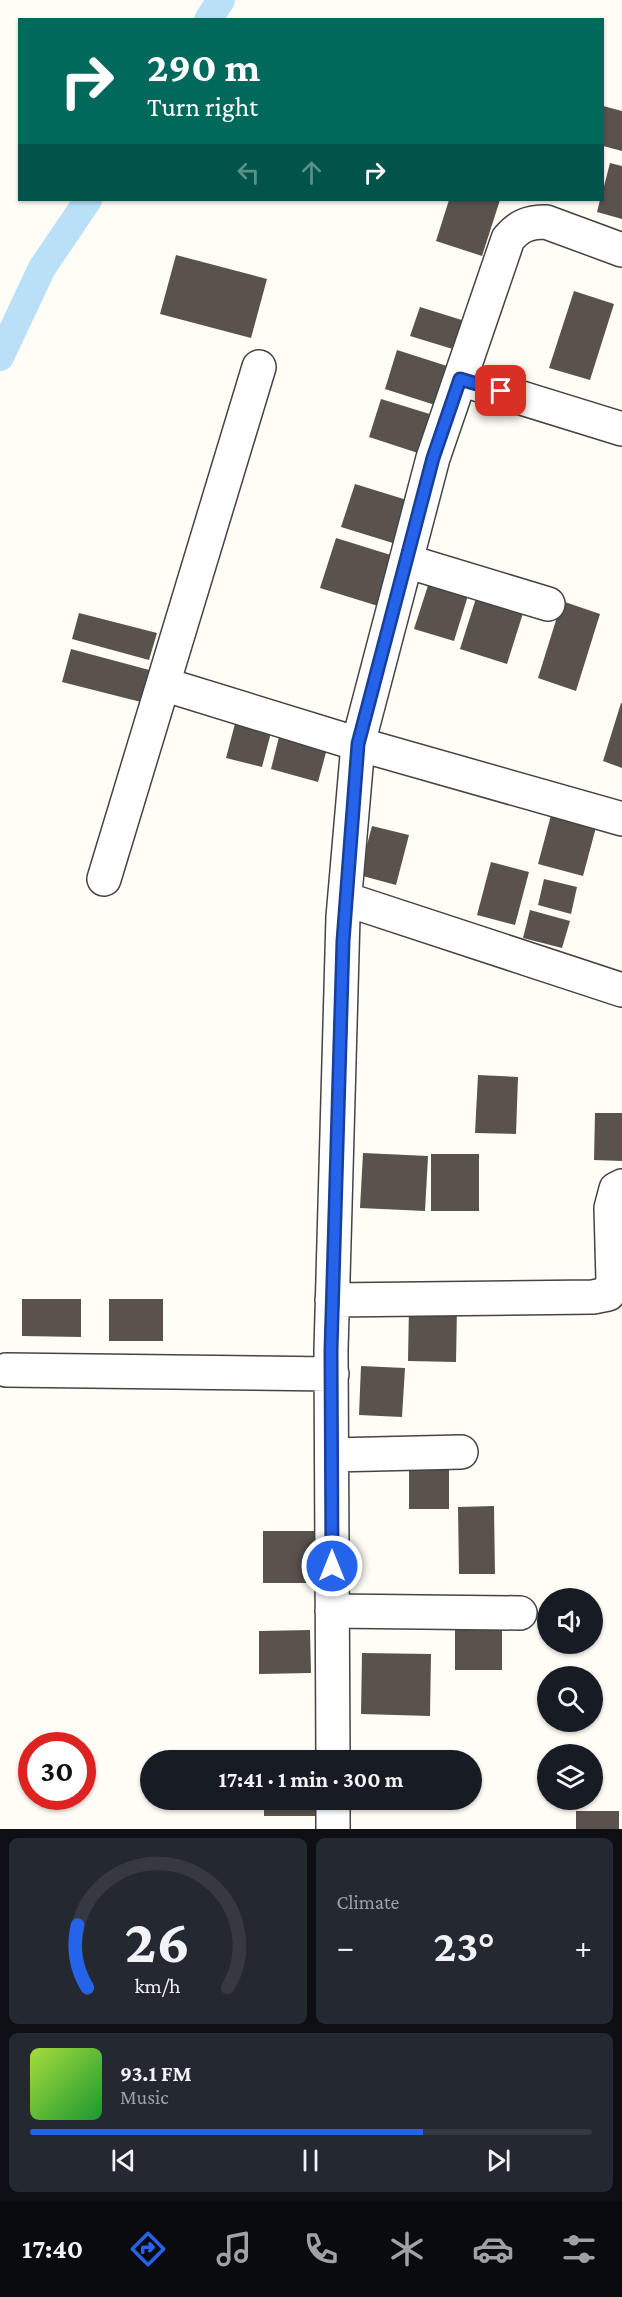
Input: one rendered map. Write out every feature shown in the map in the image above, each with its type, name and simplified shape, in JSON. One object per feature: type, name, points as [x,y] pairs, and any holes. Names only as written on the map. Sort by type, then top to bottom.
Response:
[{"type":"street","points":[[333,1750],[332,1300],[345,899],[358,744],[433,458],[508,239],[518,228],[532,222],[546,222],[622,250]]},
{"type":"street","points":[[104,879],[259,367]]},
{"type":"street","points":[[460,379],[622,429]]},
{"type":"street","points":[[406,561],[548,604]]},
{"type":"street","points":[[163,684],[358,744],[622,819]]},
{"type":"street","points":[[345,899],[622,990]]},
{"type":"street","points":[[332,1300],[593,1297],[608,1294],[613,1281],[611,1208],[616,1189],[622,1186]]},
{"type":"street","points":[[6,1370],[332,1374]]},
{"type":"street","points":[[332,1455],[460,1452]]},
{"type":"street","points":[[332,1611],[520,1613]]},
{"type":"street","points":[[333,1810],[333,1829]]},
{"type":"building","points":[[604,106],[622,111],[622,151],[604,146]]},
{"type":"building","points":[[610,163],[622,166],[622,219],[597,212],[600,201],[604,201],[604,186]]},
{"type":"building","points":[[449,201],[500,201],[482,256],[436,241]]},
{"type":"building","points":[[176,255],[267,279],[251,338],[160,314]]},
{"type":"building","points":[[574,291],[614,304],[590,380],[549,368]]},
{"type":"building","points":[[420,307],[465,321],[456,350],[410,336]]},
{"type":"building","points":[[397,350],[447,366],[435,405],[385,389]]},
{"type":"building","points":[[381,399],[433,415],[421,454],[369,437]]},
{"type":"building","points":[[355,484],[410,501],[396,544],[341,527]]},
{"type":"building","points":[[336,538],[394,556],[378,606],[320,588]]},
{"type":"building","points":[[431,576],[470,589],[454,641],[414,629]]},
{"type":"building","points":[[477,595],[524,610],[507,664],[460,649]]},
{"type":"building","points":[[562,601],[600,614],[576,691],[538,678]]},
{"type":"building","points":[[79,613],[157,633],[149,660],[72,639]]},
{"type":"building","points":[[71,649],[153,671],[145,703],[62,682]]},
{"type":"building","points":[[622,703],[622,768],[603,761]]},
{"type":"building","points":[[237,716],[273,725],[262,767],[226,758]]},
{"type":"building","points":[[280,733],[328,745],[318,782],[271,769]]},
{"type":"building","points":[[554,804],[599,816],[583,876],[538,864]]},
{"type":"building","points":[[372,826],[409,835],[396,885],[359,875]]},
{"type":"building","points":[[491,862],[529,872],[515,925],[477,915]]},
{"type":"building","points":[[544,879],[577,887],[571,914],[538,905]]},
{"type":"building","points":[[530,910],[570,921],[562,948],[523,938]]},
{"type":"building","points":[[478,1075],[518,1077],[516,1134],[475,1133]]},
{"type":"building","points":[[595,1113],[622,1113],[622,1161],[594,1160]]},
{"type":"building","points":[[363,1153],[428,1156],[425,1211],[360,1208]]},
{"type":"building","points":[[431,1154],[479,1154],[479,1211],[431,1211]]},
{"type":"building","points":[[22,1299],[81,1299],[81,1337],[22,1336]]},
{"type":"building","points":[[109,1299],[163,1299],[163,1341],[109,1341]]},
{"type":"building","points":[[409,1305],[457,1306],[456,1362],[408,1361]]},
{"type":"building","points":[[361,1366],[405,1368],[402,1417],[359,1415]]},
{"type":"building","points":[[409,1440],[449,1440],[449,1509],[409,1509]]},
{"type":"building","points":[[494,1506],[495,1574],[459,1574],[458,1507]]},
{"type":"building","points":[[263,1531],[323,1531],[323,1583],[263,1583]]},
{"type":"building","points":[[455,1598],[502,1598],[502,1670],[455,1670]]},
{"type":"building","points":[[310,1630],[311,1673],[259,1674],[259,1631]]},
{"type":"building","points":[[362,1653],[431,1654],[430,1716],[361,1714]]},
{"type":"building","points":[[264,1810],[321,1810],[321,1816],[264,1816]]},
{"type":"building","points":[[576,1811],[619,1811],[619,1829],[576,1829]]},
{"type":"waterway","points":[[209,18],[221,0]]},
{"type":"waterway","points":[[0,357],[42,268],[87,201]]},
{"type":"route","points":[[332,1566],[331,1350],[343,941],[358,744],[433,458],[460,379],[501,391]]}]
